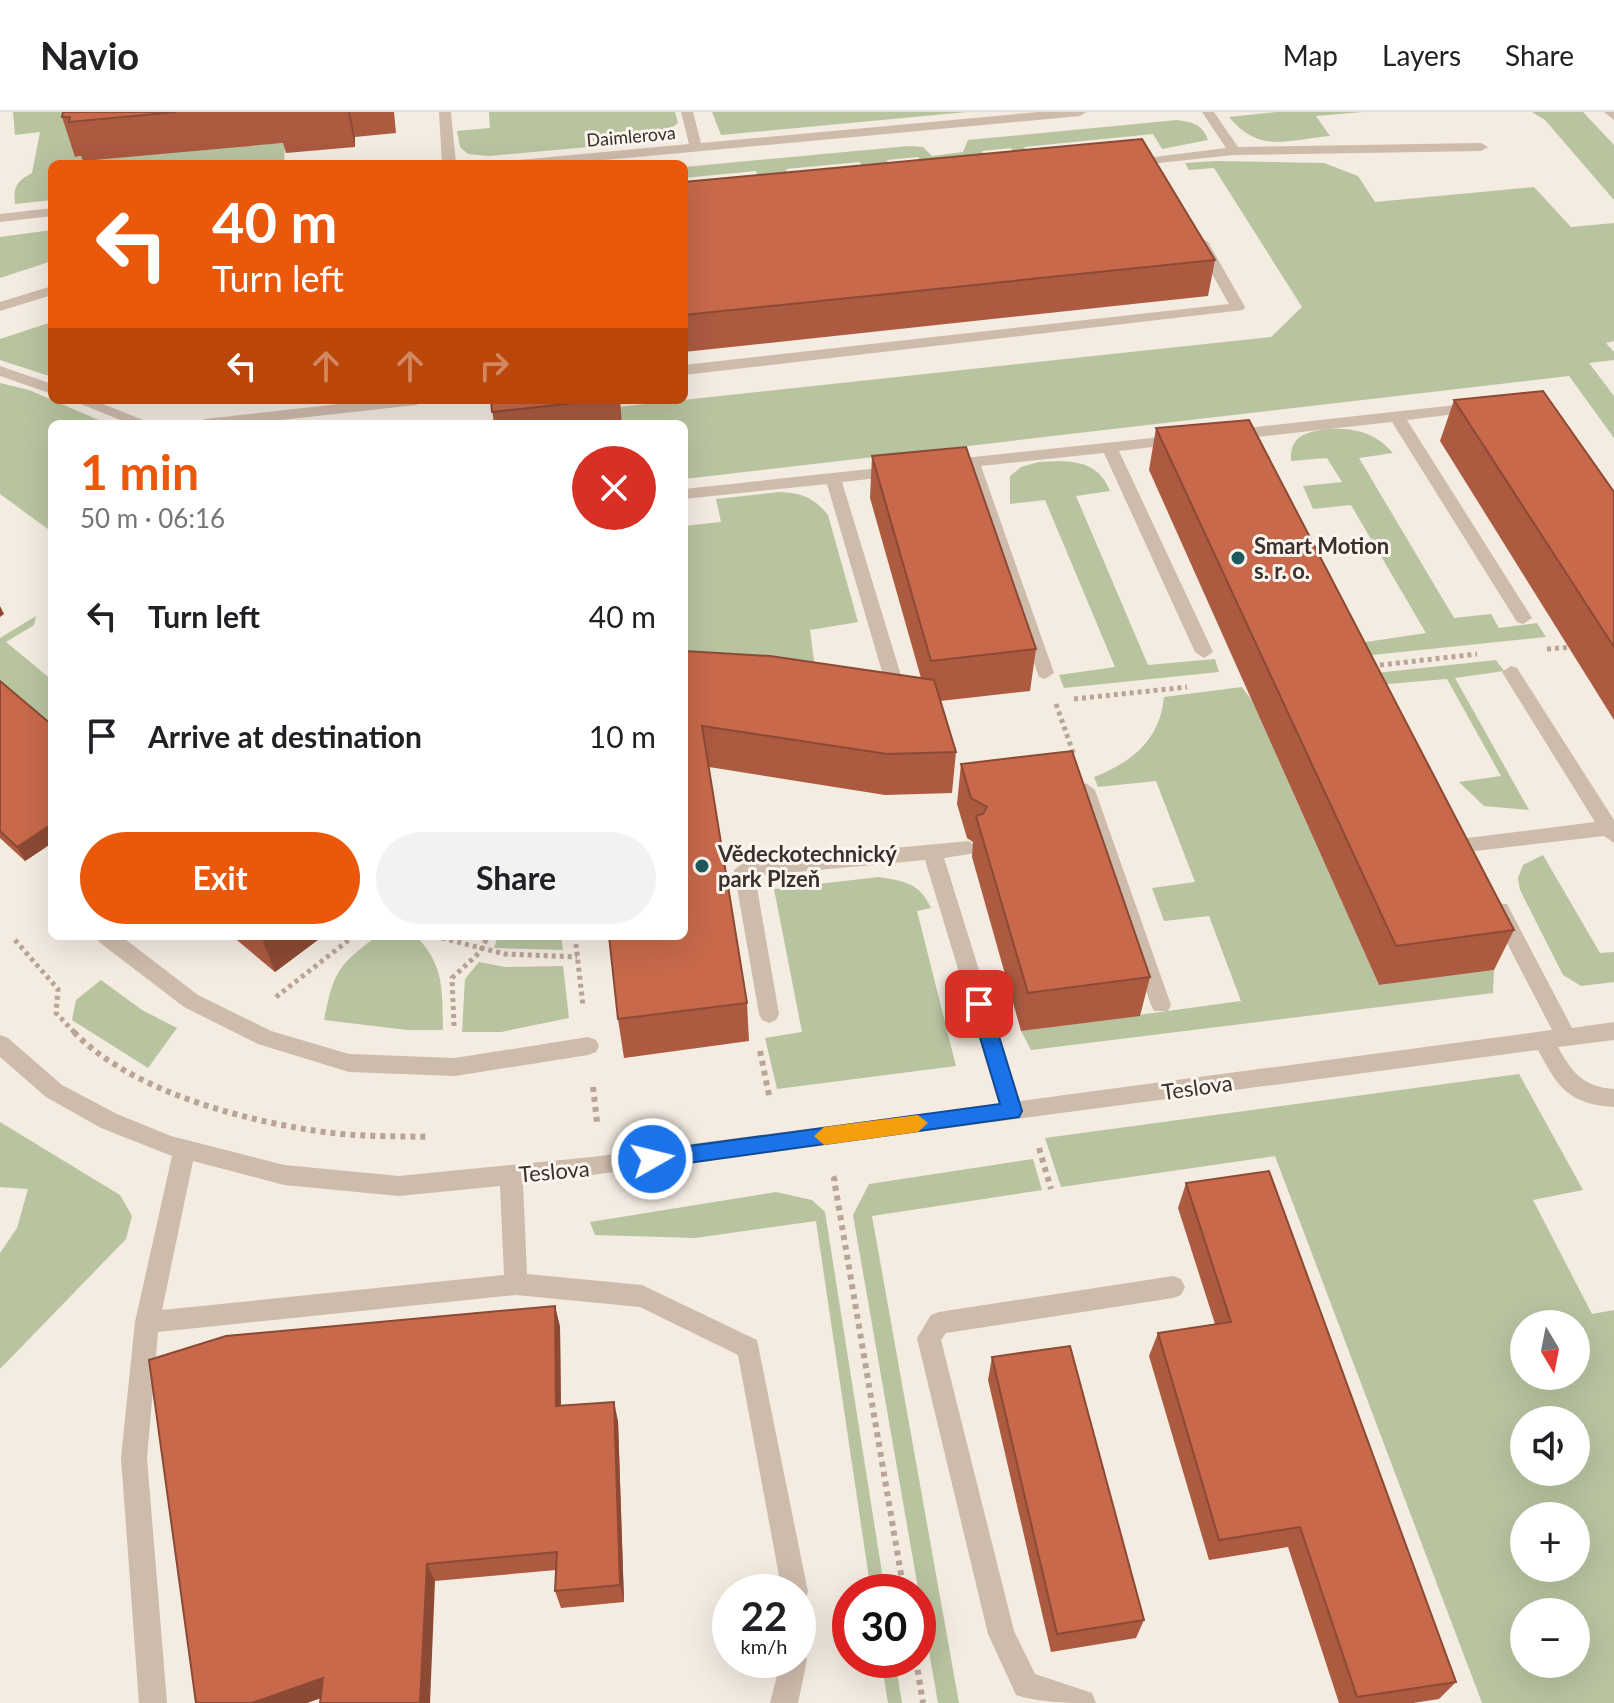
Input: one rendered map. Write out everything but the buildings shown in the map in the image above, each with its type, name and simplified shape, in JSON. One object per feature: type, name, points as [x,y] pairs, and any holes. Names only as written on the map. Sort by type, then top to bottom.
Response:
[{"type":"street","points":[[445,112],[449,160]]},
{"type":"street","points":[[687,112],[696,148]]},
{"type":"street","name":"Daimlerova","points":[[563,160],[1080,112]]},
{"type":"street","points":[[1208,112],[1234,151]]},
{"type":"street","points":[[1138,162],[1157,167],[1234,151],[1481,147]]},
{"type":"street","points":[[0,218],[48,212]]},
{"type":"street","points":[[688,370],[1238,307],[1192,227]]},
{"type":"street","points":[[0,307],[48,291]]},
{"type":"street","points":[[0,371],[48,388]]},
{"type":"street","points":[[240,420],[381,404]]},
{"type":"street","points":[[688,494],[1110,448],[1255,440],[1397,417],[1496,406]]},
{"type":"street","points":[[117,407],[138,420]]},
{"type":"street","points":[[1397,417],[1523,618]]},
{"type":"street","points":[[1110,448],[1204,652]]},
{"type":"street","points":[[972,463],[1045,673]]},
{"type":"street","points":[[833,478],[894,682]]},
{"type":"street","points":[[1466,845],[1612,832],[1511,672]]},
{"type":"street","points":[[1086,790],[1161,1005]]},
{"type":"street","points":[[1080,837],[1102,835]]},
{"type":"street","points":[[769,1014],[744,870],[969,848]]},
{"type":"street","points":[[932,851],[1012,1111]]},
{"type":"street","points":[[1494,897],[1555,1040],[1569,1086],[1591,1098],[1614,1098]]},
{"type":"street","points":[[111,940],[191,1001],[265,1038],[349,1063],[455,1067],[588,1046]]},
{"type":"street","name":"Teslova","points":[[0,1044],[54,1091],[109,1121],[184,1150],[284,1175],[399,1186],[592,1167],[1614,1031]]},
{"type":"street","points":[[153,1703],[134,1458],[147,1322],[184,1150]]},
{"type":"street","points":[[511,1175],[516,1284]]},
{"type":"street","points":[[147,1322],[516,1284],[642,1296],[749,1348],[792,1574]]},
{"type":"street","points":[[1082,1703],[1026,1685],[1001,1634],[929,1338],[939,1323],[1173,1287]]},
{"type":"street","points":[[784,1703],[790,1678]]},
{"type":"path","points":[[1538,649],[1577,647]]},
{"type":"path","points":[[1362,667],[1483,653]]},
{"type":"path","points":[[1086,790],[1055,701],[1188,687]]},
{"type":"path","points":[[240,1026],[349,940]]},
{"type":"path","points":[[446,940],[480,952],[528,959],[577,957]]},
{"type":"path","points":[[455,1067],[452,978],[480,952],[486,940]]},
{"type":"path","points":[[769,1014],[758,1039],[770,1101]]},
{"type":"path","points":[[1039,1148],[1051,1189]]},
{"type":"path","points":[[919,1678],[923,1703]]},
{"type":"green space","points":[[13,112],[89,112],[76,157],[285,143],[284,160],[48,160],[48,200],[15,204],[17,185],[32,173],[40,132],[15,135]]},
{"type":"green space","points":[[489,112],[675,112],[678,123],[655,141],[489,156],[468,154],[460,147],[457,131],[490,128]]},
{"type":"green space","points":[[712,112],[967,112],[721,135]]},
{"type":"green space","points":[[1276,112],[1363,112],[1316,116],[1330,136],[1286,142],[1252,136],[1229,117]]},
{"type":"green space","points":[[1532,112],[1583,112],[1614,145],[1614,200],[1545,120]]},
{"type":"green space","points":[[1177,120],[1200,127],[1208,140],[1162,149],[1153,134],[1024,147],[1031,161],[1019,162],[1011,148],[982,151],[988,165],[925,172],[918,157],[887,160],[892,175],[866,177],[860,162],[786,169],[790,184],[762,188],[756,171],[688,178],[688,167],[909,146],[923,147],[932,156],[963,152],[968,140]]},
{"type":"green space","points":[[1185,163],[1324,163],[1358,176],[1375,202],[1534,187],[1571,227],[1614,223],[1614,341],[1606,343],[1614,352],[1614,360],[1589,363],[1614,396],[1614,438],[1569,376],[688,479],[688,420],[620,420],[618,407],[688,404],[688,399],[1271,337],[1302,307],[1214,168],[1189,170]]},
{"type":"green space","points":[[48,231],[48,262],[0,278],[0,237]]},
{"type":"green space","points":[[48,323],[48,376],[0,360],[0,339]]},
{"type":"green space","points":[[0,383],[29,390],[48,398],[48,404],[62,404],[99,420],[48,420],[48,529],[0,494]]},
{"type":"green space","points":[[1326,429],[1362,432],[1393,453],[1359,458],[1454,618],[1491,614],[1499,628],[1537,623],[1546,637],[1353,657],[1346,645],[1426,633],[1351,505],[1313,509],[1303,486],[1342,482],[1327,458],[1291,461],[1291,453],[1300,437]]},
{"type":"green space","points":[[1039,462],[1081,464],[1090,467],[1105,480],[1110,491],[1076,496],[1148,665],[1215,659],[1219,672],[1064,688],[1059,675],[1115,667],[1045,500],[1010,504],[1010,476],[1021,467]]},
{"type":"green space","points":[[794,493],[817,504],[828,515],[858,622],[810,630],[816,676],[688,671],[688,526],[721,522],[716,499]]},
{"type":"green space","points":[[36,616],[34,625],[6,642],[48,677],[48,725],[0,684],[0,638]]},
{"type":"green space","points":[[1496,660],[1504,671],[1455,678],[1529,810],[1484,806],[1459,782],[1501,776],[1447,679],[1364,686],[1357,675]]},
{"type":"green space","points":[[1242,687],[1252,701],[1379,985],[1494,970],[1493,993],[1031,1050],[1021,1031],[1241,1001],[1209,916],[1164,921],[1152,888],[1195,882],[1156,781],[1098,787],[1094,777],[1142,748],[1157,726],[1164,697]]},
{"type":"green space","points":[[1543,855],[1600,953],[1614,952],[1614,982],[1581,986],[1563,975],[1520,890],[1518,878],[1523,865]]},
{"type":"green space","points":[[879,877],[916,888],[931,908],[917,911],[956,1066],[777,1089],[765,1038],[802,1032],[774,889]]},
{"type":"green space","points":[[372,940],[419,940],[432,958],[440,980],[443,1030],[407,1030],[324,1020],[339,971]]},
{"type":"green space","points":[[497,940],[562,940],[563,950],[494,948]]},
{"type":"green space","points":[[479,962],[505,967],[563,966],[569,1018],[501,1032],[462,1032],[465,979]]},
{"type":"green space","points":[[101,980],[142,1010],[177,1028],[148,1068],[72,1020],[76,1000]]},
{"type":"green space","points":[[1519,1074],[1583,1190],[1533,1200],[1590,1310],[1510,1310],[1510,1390],[1590,1390],[1590,1310],[1592,1314],[1614,1310],[1614,1703],[1482,1703],[1275,1156],[1061,1187],[1045,1138]]},
{"type":"green space","points":[[0,1122],[120,1195],[132,1216],[126,1239],[0,1369],[0,1253],[17,1228],[28,1189],[0,1187]]},
{"type":"green space","points":[[1033,1159],[1042,1190],[872,1216],[936,1574],[916,1574],[853,1215],[869,1184]]},
{"type":"green space","points":[[776,1192],[812,1200],[825,1212],[882,1574],[868,1574],[816,1221],[695,1238],[595,1235],[590,1222]]},
{"type":"green space","points":[[936,1574],[959,1703],[938,1703],[934,1678]]},
{"type":"green space","points":[[884,1678],[898,1678],[902,1703],[888,1703]]},
{"type":"slow traffic","points":[[824,1136],[918,1123]]},
{"type":"place","name":"Smart Motion s. r. o.","points":[[1238,558]]},
{"type":"place","name":"Vědeckotechnický park Plzeň","points":[[702,866]]},
{"type":"route","points":[[652,1159],[1012,1111],[979,1004]]}]
